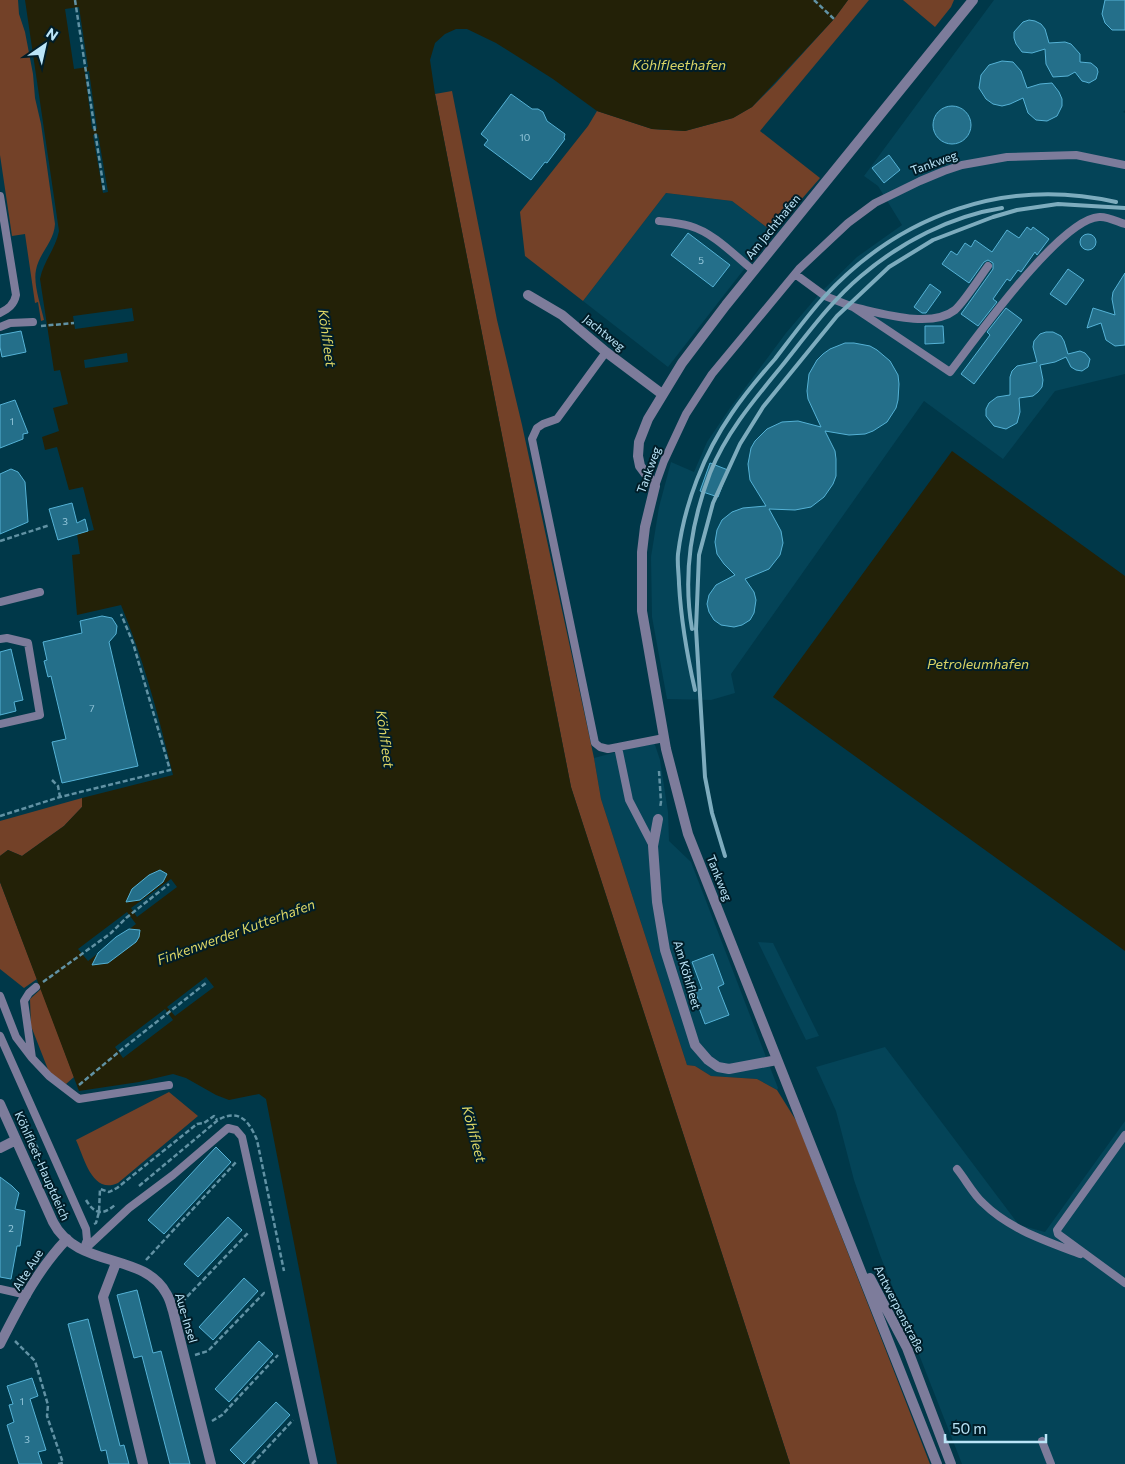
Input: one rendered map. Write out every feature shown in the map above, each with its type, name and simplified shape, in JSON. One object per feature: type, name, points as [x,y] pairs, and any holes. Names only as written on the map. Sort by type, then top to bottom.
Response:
[{"type":"street","name":"Am Jachthafen","points":[[655,486],[640,466],[638,456],[639,442],[648,419],[682,363],[973,0]]},
{"type":"street","name":"Jachtweg","points":[[528,295],[562,315],[606,352],[662,394]]},
{"type":"street","name":"Tankweg","points":[[655,486],[645,527],[642,552],[642,611],[664,738],[688,834],[777,1060]]},
{"type":"street","name":"Am Köhlfleet","points":[[658,819],[653,846],[655,885],[665,950],[695,1045],[708,1060],[718,1067],[729,1069],[777,1060]]},
{"type":"street","name":"Antwerpenstraße","points":[[777,1060],[937,1464]]},
{"type":"street","name":"Köhlfleet-Hauptdeich","points":[[0,1104],[56,1228],[67,1239],[84,1250],[116,1263]]},
{"type":"street","points":[[0,1148],[16,1140]]},
{"type":"street","name":"Alte Aue","points":[[2,1340],[38,1273],[51,1255],[67,1239]]},
{"type":"street","name":"Antwerpenstraße","points":[[854,1252],[907,1348],[951,1464]]},
{"type":"street","points":[[116,1263],[103,1297],[143,1464]]},
{"type":"street","name":"Aue-Insel","points":[[116,1263],[138,1268],[153,1278],[166,1292],[173,1312],[211,1464]]},
{"type":"lane","name":"Tankweg","points":[[655,486],[664,460],[686,414],[712,374],[794,274],[835,234],[875,203],[944,171],[962,165],[1007,157],[1076,155],[1125,165]]},
{"type":"lane","points":[[0,196],[16,295],[14,303],[0,314]]},
{"type":"lane","points":[[853,307],[950,372],[1019,283],[1076,225],[1099,216],[1125,224]]},
{"type":"lane","points":[[659,221],[698,228],[754,271]]},
{"type":"lane","points":[[794,274],[825,296],[853,307],[904,318],[936,318],[956,309],[988,266]]},
{"type":"lane","points":[[0,327],[33,322]]},
{"type":"lane","points":[[606,352],[557,419],[537,428],[532,438],[595,743],[600,747],[608,749],[664,738]]},
{"type":"lane","points":[[0,602],[40,592]]},
{"type":"lane","points":[[0,639],[7,638],[28,643],[40,715],[0,724]]},
{"type":"lane","points":[[618,747],[629,800],[653,846]]},
{"type":"lane","points":[[32,1058],[24,1001],[36,987]]},
{"type":"lane","points":[[0,996],[16,1037],[32,1058],[49,1076],[79,1098],[169,1085]]},
{"type":"lane","points":[[0,1036],[86,1229],[87,1240],[84,1250]]},
{"type":"lane","points":[[84,1250],[129,1208],[173,1175],[228,1128],[236,1130],[242,1137],[314,1464]]},
{"type":"lane","points":[[1125,1135],[1057,1230],[1058,1234],[1125,1283]]},
{"type":"lane","points":[[958,1169],[982,1202],[998,1216],[1039,1238],[1088,1257]]},
{"type":"lane","points":[[0,1289],[26,1295]]},
{"type":"lane","points":[[1042,1440],[1051,1464]]},
{"type":"path","points":[[75,0],[104,190]]},
{"type":"path","points":[[814,0],[834,20]]},
{"type":"path","points":[[42,326],[74,322]]},
{"type":"path","points":[[0,541],[50,525]]},
{"type":"path","points":[[0,816],[60,797],[170,770],[133,643],[120,614]]},
{"type":"path","points":[[658,766],[661,802],[658,819]]},
{"type":"path","points":[[52,780],[58,786],[60,797]]},
{"type":"path","points":[[36,987],[112,933],[126,918],[169,884]]},
{"type":"path","points":[[71,1092],[206,983]]},
{"type":"path","points":[[86,1229],[96,1223],[99,1212],[100,1189],[109,1192],[117,1188],[197,1124],[204,1123],[214,1116],[218,1120]]},
{"type":"path","points":[[135,1189],[218,1120],[223,1117],[234,1116],[246,1121],[252,1128],[257,1140],[284,1274]]},
{"type":"path","points":[[32,1138],[44,1161]]},
{"type":"path","points":[[138,1268],[245,1152]]},
{"type":"path","points":[[82,1192],[90,1207],[99,1212],[107,1211],[121,1200]]},
{"type":"path","points":[[173,1312],[248,1233]]},
{"type":"path","points":[[184,1358],[208,1351],[264,1293],[277,1295]]},
{"type":"path","points":[[2,1340],[17,1342],[35,1361],[48,1405],[47,1416],[63,1463],[58,1464]]},
{"type":"path","points":[[202,1427],[222,1415],[278,1355]]},
{"type":"path","points":[[252,1464],[293,1420],[304,1419]]},
{"type":"shaded area","points":[[0,0],[18,0],[19,14],[25,32],[33,74],[35,98],[41,124],[55,224],[52,236],[40,258],[35,276],[44,320],[41,321],[38,302],[35,303],[25,234],[12,236],[0,155]]},
{"type":"shaded area","points":[[848,0],[869,0],[760,131],[820,178],[773,232],[732,201],[666,193],[583,301],[525,256],[520,212],[588,126],[597,111],[652,129],[685,131],[733,118],[752,107],[775,84],[834,19]]},
{"type":"shaded area","points":[[903,0],[954,0],[951,7],[935,27]]},
{"type":"shaded area","points":[[994,0],[1125,0],[1125,110],[1123,112],[1125,113],[1125,374],[1055,391],[1003,459],[924,401],[731,674],[735,693],[711,700],[667,699],[652,617],[651,557],[659,507],[671,462],[694,472],[707,442],[786,333],[821,292],[857,257],[902,225],[878,186],[864,176]]},
{"type":"shaded area","points":[[452,91],[497,320],[522,425],[594,758],[601,799],[687,1065],[695,1066],[711,1076],[757,1079],[777,1090],[797,1122],[930,1464],[790,1464],[571,787],[435,94]]},
{"type":"shaded area","points":[[666,193],[732,201],[773,232],[668,367],[583,301]]},
{"type":"shaded area","points":[[654,742],[660,760],[668,812],[669,841],[691,862],[778,1088],[777,1090],[757,1079],[711,1076],[695,1066],[687,1065],[601,799],[594,758]]},
{"type":"shaded area","points":[[82,798],[82,807],[64,826],[22,856],[8,850],[0,856],[0,821]]},
{"type":"shaded area","points":[[0,882],[37,979],[24,988],[0,969]]},
{"type":"shaded area","points":[[758,942],[773,943],[819,1036],[806,1040]]},
{"type":"shaded area","points":[[41,989],[74,1077],[66,1084],[49,1072],[31,1026],[30,999]]},
{"type":"shaded area","points":[[885,1047],[1019,1225],[1045,1232],[1125,1121],[1125,1464],[962,1464],[880,1255],[854,1180],[836,1111],[816,1067]]},
{"type":"shaded area","points":[[169,1092],[198,1116],[118,1183],[102,1184],[95,1179],[86,1164],[76,1140]]},
{"type":"water","points":[[25,0],[848,0],[834,19],[752,107],[733,118],[685,131],[652,129],[597,111],[553,79],[496,43],[467,29],[456,29],[445,34],[435,43],[430,60],[435,94],[571,787],[790,1464],[337,1464],[266,1099],[259,1094],[229,1100],[186,1078],[173,1074],[139,1082],[79,1091],[0,882],[0,856],[8,850],[22,856],[64,826],[82,807],[82,798],[173,775],[144,668],[121,605],[77,615],[72,555],[80,554],[77,534],[94,530],[83,487],[69,490],[57,447],[45,450],[42,437],[59,431],[53,408],[68,404],[60,370],[54,371],[40,279],[59,231]]},
{"type":"water","name":"Petroleumhafen","points":[[952,451],[1125,576],[1125,951],[773,697]]},
{"type":"pier","points":[[79,7],[88,67],[74,69],[65,9]]},
{"type":"pier","points":[[89,71],[97,129],[92,129],[85,72]]},
{"type":"pier","points":[[98,134],[108,192],[103,193],[93,135]]},
{"type":"pier","points":[[132,308],[134,321],[75,329],[73,316]]},
{"type":"pier","points":[[127,353],[128,362],[85,368],[84,360]]},
{"type":"pier","points":[[171,879],[177,887],[137,917],[131,908]]},
{"type":"pier","points":[[127,912],[136,924],[88,961],[78,949]]},
{"type":"pier","points":[[206,977],[214,987],[175,1016],[167,1007]]},
{"type":"pier","points":[[165,1009],[173,1020],[123,1058],[115,1047]]},
{"type":"building","points":[[1105,0],[1125,0],[1125,30],[1112,30],[1105,23],[1102,14]]},
{"type":"building","points":[[1029,20],[1041,24],[1045,29],[1049,43],[1065,42],[1071,44],[1080,54],[1080,62],[1091,63],[1097,68],[1096,79],[1089,83],[1082,81],[1075,72],[1068,76],[1053,77],[1046,64],[1045,49],[1032,53],[1022,52],[1016,44],[1014,32],[1023,22]]},
{"type":"building","points":[[1002,61],[1013,62],[1021,71],[1027,88],[1052,83],[1062,99],[1062,106],[1057,116],[1047,121],[1036,120],[1028,113],[1023,98],[1002,106],[993,104],[986,99],[979,88],[981,75],[989,65]]},
{"type":"building","points":[[511,94],[532,109],[538,109],[543,112],[547,121],[565,134],[565,139],[531,180],[484,145],[488,140],[481,134]]},
{"type":"building","points":[[952,106],[965,112],[971,125],[965,138],[952,144],[939,138],[933,125],[939,112]]},
{"type":"building","points":[[889,155],[900,170],[884,183],[872,168]]},
{"type":"building","points":[[1027,227],[1031,230],[1033,227],[1049,239],[1037,255],[1035,252],[1021,272],[1018,270],[1010,281],[1007,279],[993,299],[997,302],[978,326],[961,314],[993,269],[993,263],[988,260],[984,262],[969,283],[942,264],[951,251],[957,255],[965,243],[971,247],[975,240],[992,252],[1007,230],[1019,238]]},
{"type":"building","points":[[688,233],[730,265],[713,287],[671,255]]},
{"type":"building","points":[[1085,234],[1091,234],[1096,239],[1094,248],[1085,250],[1080,245],[1080,239]]},
{"type":"building","points":[[1068,269],[1084,280],[1066,305],[1050,294]]},
{"type":"building","points":[[1125,273],[1125,345],[1115,346],[1106,340],[1101,323],[1087,328],[1093,308],[1115,315],[1112,299],[1113,292]]},
{"type":"building","points":[[930,284],[941,292],[926,313],[922,313],[914,307]]},
{"type":"building","points":[[1006,308],[1022,320],[974,384],[961,374],[990,335],[987,332]]},
{"type":"building","points":[[925,326],[943,326],[944,343],[925,344]]},
{"type":"building","points":[[21,331],[26,352],[2,357],[0,335]]},
{"type":"building","points":[[1053,332],[1061,336],[1068,354],[1080,351],[1085,353],[1090,359],[1088,367],[1082,371],[1076,370],[1071,367],[1066,357],[1055,362],[1040,365],[1043,380],[1042,387],[1033,396],[1019,398],[1020,412],[1017,423],[1006,429],[994,426],[986,416],[986,409],[989,403],[997,397],[1010,395],[1010,377],[1012,371],[1017,366],[1037,362],[1033,347],[1034,341],[1040,334]]},
{"type":"building","points":[[845,343],[870,346],[890,361],[898,375],[899,384],[896,408],[887,422],[865,434],[849,435],[825,431],[835,451],[836,476],[833,484],[824,497],[811,507],[795,510],[769,509],[781,531],[783,543],[780,555],[769,569],[745,579],[754,592],[756,600],[754,613],[750,620],[734,627],[721,625],[714,620],[709,612],[707,604],[709,595],[716,585],[735,575],[717,554],[715,542],[717,530],[722,520],[732,512],[743,508],[766,506],[750,480],[748,464],[751,448],[767,429],[782,422],[798,421],[821,427],[808,399],[809,374],[823,354]]},
{"type":"building","points":[[15,400],[28,433],[23,434],[23,439],[0,448],[0,405]]},
{"type":"building","points":[[710,463],[728,470],[718,497],[700,491]]},
{"type":"building","points":[[11,469],[18,472],[25,482],[28,522],[0,534],[0,474]]},
{"type":"building","points":[[72,503],[77,523],[85,519],[88,531],[58,540],[49,509]]},
{"type":"building","points":[[102,616],[112,618],[117,626],[116,634],[109,642],[138,766],[62,783],[52,742],[66,739],[51,676],[48,677],[44,661],[47,660],[43,642],[82,633],[80,621]]},
{"type":"building","points":[[11,649],[23,700],[14,702],[16,711],[0,715],[0,652]]},
{"type":"building","points":[[160,870],[167,874],[163,882],[140,900],[126,902],[132,889],[149,875]]},
{"type":"building","points":[[129,929],[140,930],[136,942],[108,963],[92,965],[98,953],[116,937]]},
{"type":"building","points":[[713,954],[724,984],[718,987],[729,1015],[705,1024],[696,1000],[698,999],[695,991],[702,989],[692,962]]},
{"type":"building","points":[[216,1147],[231,1162],[164,1234],[148,1220]]},
{"type":"building","points":[[0,1177],[19,1193],[15,1209],[25,1211],[20,1246],[17,1246],[11,1279],[0,1277]]},
{"type":"building","points":[[228,1217],[242,1230],[198,1277],[184,1264]]},
{"type":"building","points":[[244,1278],[258,1291],[213,1340],[199,1327]]},
{"type":"building","points":[[137,1290],[153,1353],[161,1351],[190,1464],[170,1464],[142,1356],[134,1358],[117,1295]]},
{"type":"building","points":[[88,1319],[120,1446],[124,1445],[129,1464],[109,1464],[106,1450],[101,1451],[68,1324]]},
{"type":"building","points":[[259,1341],[273,1354],[229,1402],[215,1389]]},
{"type":"building","points":[[32,1378],[38,1396],[30,1399],[46,1450],[38,1452],[42,1464],[19,1464],[7,1425],[14,1422],[9,1405],[13,1404],[7,1386]]},
{"type":"building","points":[[276,1402],[290,1415],[244,1464],[230,1450]]},
{"type":"railway","points":[[695,690],[683,624],[678,562],[681,536],[690,498],[704,462],[732,413],[818,304],[855,267],[887,243],[921,224],[958,209],[996,199],[1035,195],[1075,195],[1116,202]]},
{"type":"railway","points":[[725,856],[712,813],[705,777],[696,629],[699,555],[713,503],[740,444],[763,407],[837,316],[889,267],[933,240],[1017,210],[1058,204],[1125,208]]},
{"type":"railway","points":[[692,629],[688,590],[690,550],[698,511],[710,473],[724,444],[741,417],[819,320],[861,276],[893,252],[927,232],[964,217],[1002,208]]},
{"type":"water label","name":"Köhlfleethafen","points":[[679,65]]},
{"type":"water label","name":"Köhlfleet","points":[[327,338]]},
{"type":"water label","name":"Köhlfleet","points":[[385,739]]},
{"type":"water label","name":"Finkenwerder Kutterhafen","points":[[236,932]]},
{"type":"water label","name":"Köhlfleet","points":[[474,1134]]}]
